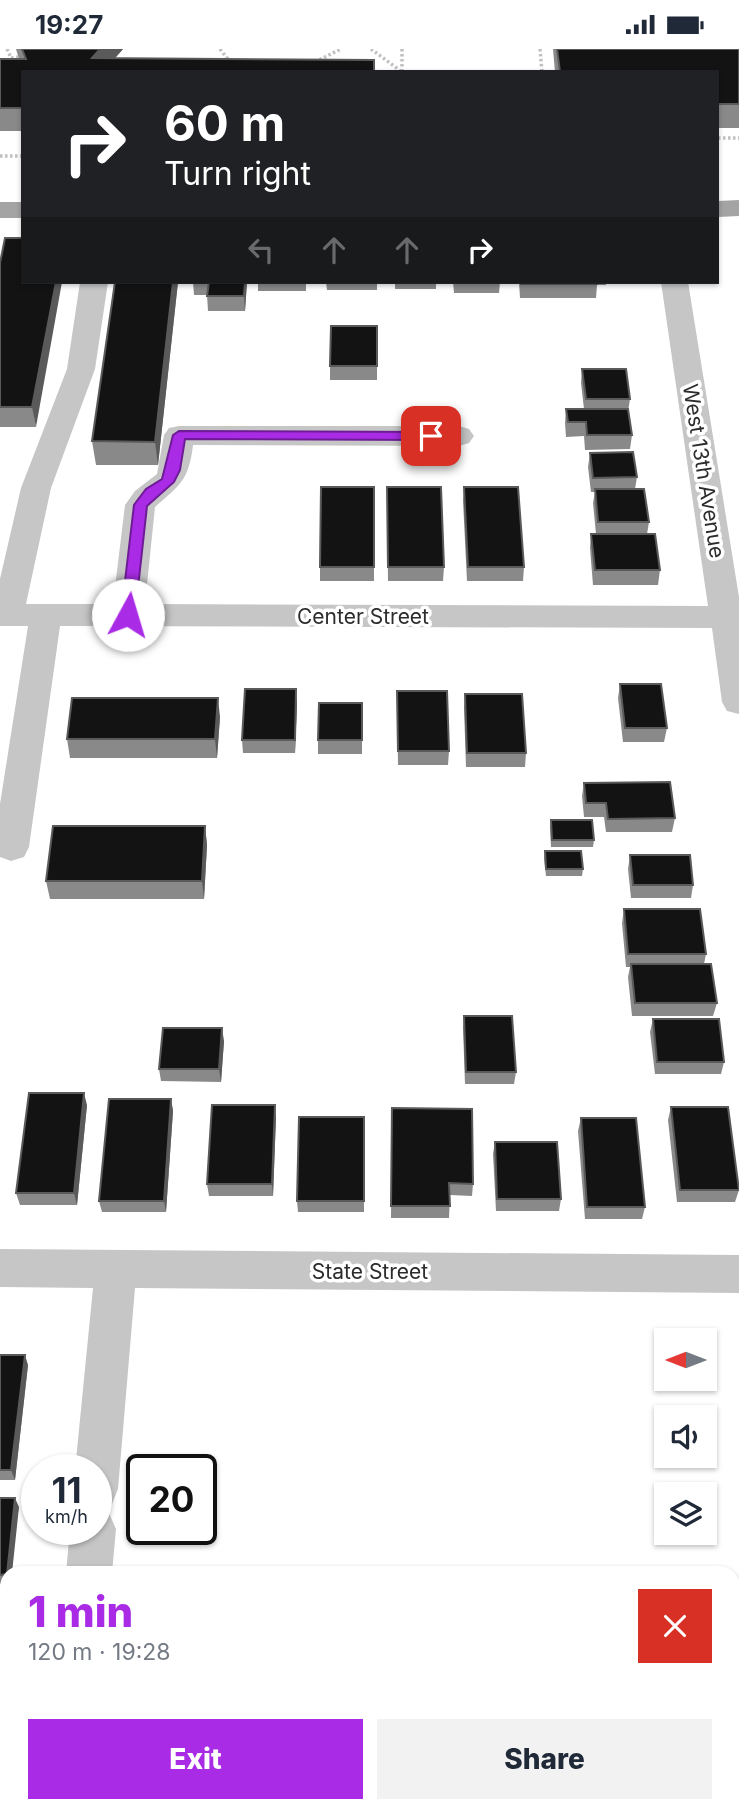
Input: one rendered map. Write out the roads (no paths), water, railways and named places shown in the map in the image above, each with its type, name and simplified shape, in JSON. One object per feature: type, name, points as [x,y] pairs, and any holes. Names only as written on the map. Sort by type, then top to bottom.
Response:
[{"type":"main road","points":[[719,209],[739,208]]},
{"type":"main road","points":[[0,210],[21,210]]},
{"type":"street","points":[[4,615],[36,488],[81,369],[94,284]]},
{"type":"street","name":"West 13th Avenue","points":[[675,284],[739,702]]},
{"type":"street","points":[[128,615],[140,505],[151,492],[168,482],[173,470],[179,435],[459,436]]},
{"type":"street","name":"Center Street","points":[[4,615],[726,617]]},
{"type":"street","points":[[11,847],[46,615]]},
{"type":"street","name":"State Street","points":[[0,1268],[739,1273]]},
{"type":"street","points":[[99,1454],[116,1269]]},
{"type":"street","points":[[90,1566],[92,1545]]}]
